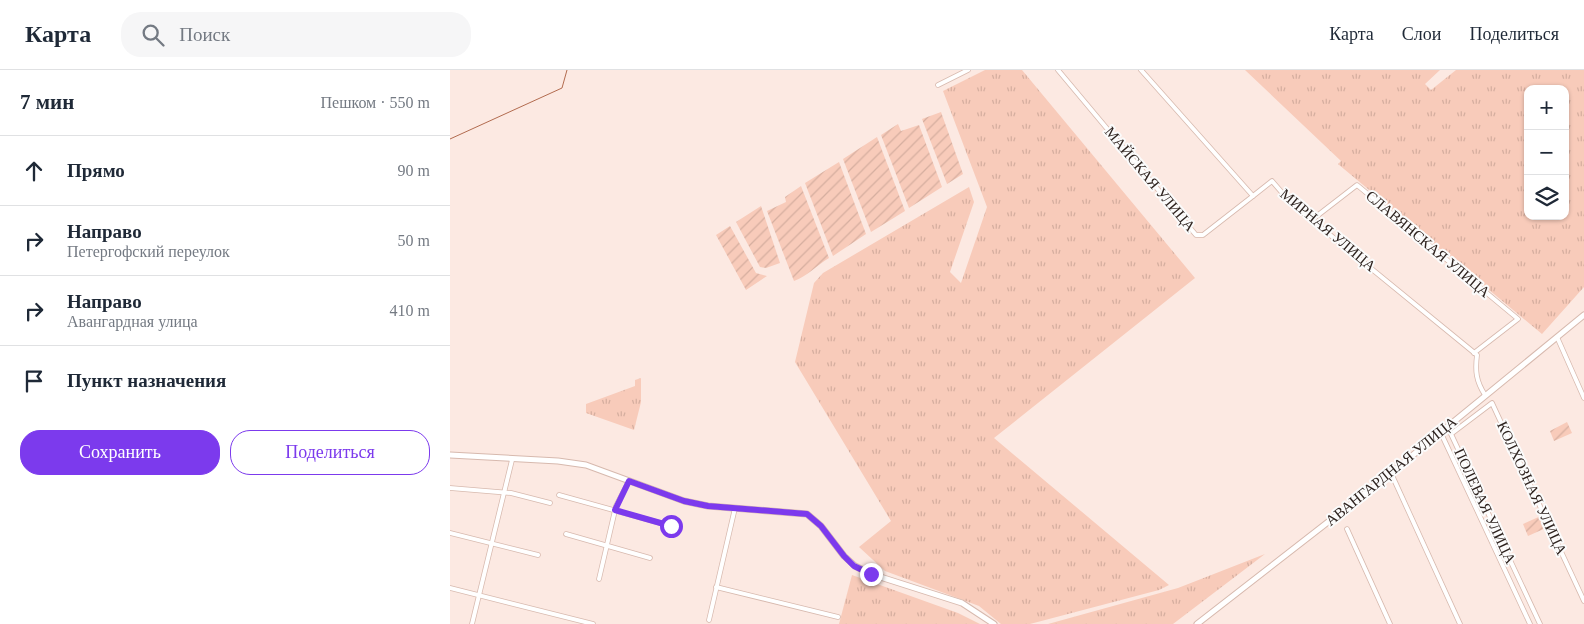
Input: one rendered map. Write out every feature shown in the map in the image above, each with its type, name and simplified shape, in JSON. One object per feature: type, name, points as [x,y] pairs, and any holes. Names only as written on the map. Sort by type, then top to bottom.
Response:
[{"type":"main road","name":"АВАНГАРДНАЯ УЛИЦА","points":[[1197,624],[1391,473],[1485,394],[1584,315]]},
{"type":"main road","points":[[450,456],[558,461],[586,465],[684,501],[735,508],[807,514],[821,526],[854,566],[871,574],[962,603],[994,624]]},
{"type":"street","points":[[938,85],[968,70]]},
{"type":"street","name":"МАЙСКАЯ УЛИЦА","points":[[1058,70],[1196,235],[1203,235],[1253,196]]},
{"type":"street","points":[[1141,70],[1253,196]]},
{"type":"street","name":"МИРНАЯ УЛИЦА","points":[[1253,196],[1272,181],[1292,203],[1474,353]]},
{"type":"street","name":"СЛАВЯНСКАЯ УЛИЦА","points":[[1313,219],[1357,185],[1518,319],[1474,353]]},
{"type":"street","points":[[1557,337],[1584,398]]},
{"type":"street","points":[[1474,353],[1477,355],[1475,370],[1478,383],[1485,394]]},
{"type":"street","name":"КОЛХОЗНАЯ УЛИЦА","points":[[1492,402],[1584,601]]},
{"type":"street","name":"ПОЛЕВАЯ УЛИЦА","points":[[1492,402],[1451,434],[1540,624]]},
{"type":"street","points":[[1440,431],[1530,624]]},
{"type":"street","points":[[472,624],[512,460]]},
{"type":"street","points":[[1391,473],[1460,624]]},
{"type":"street","points":[[599,579],[615,510],[629,481]]},
{"type":"street","points":[[450,488],[503,494],[512,493],[550,503]]},
{"type":"street","points":[[559,495],[671,526]]},
{"type":"street","points":[[709,620],[735,508]]},
{"type":"street","points":[[1346,530],[1390,624]]},
{"type":"street","points":[[450,532],[538,555]]},
{"type":"street","points":[[566,534],[650,558]]},
{"type":"street","points":[[716,587],[838,617]]},
{"type":"street","points":[[450,588],[593,624]]},
{"type":"green space","points":[[985,70],[1022,70],[1195,278],[994,438],[1169,585],[1159,590],[1030,624],[1001,624],[979,606],[885,571],[859,547],[891,521],[795,362],[814,283],[823,273],[969,187],[974,202],[950,272],[961,283],[987,207],[943,91]]},
{"type":"green space","points":[[1245,70],[1440,70],[1425,84],[1431,90],[1456,70],[1584,70],[1584,287],[1542,334],[1338,164],[1341,161]]},
{"type":"green space","points":[[941,112],[963,174],[947,184],[922,119]]},
{"type":"green space","points":[[898,124],[901,131],[919,125],[942,187],[909,208],[881,135]]},
{"type":"green space","points":[[877,137],[905,211],[871,232],[843,159]]},
{"type":"green space","points":[[839,162],[866,234],[833,256],[805,183]]},
{"type":"green space","points":[[801,186],[829,258],[794,281],[767,211],[786,202],[785,197]]},
{"type":"green space","points":[[761,206],[780,263],[766,268],[760,267],[736,222]]},
{"type":"green space","points":[[730,226],[756,273],[767,276],[746,290],[716,235]]},
{"type":"green space","points":[[641,378],[641,402],[634,430],[586,413],[586,404],[635,386],[635,380]]},
{"type":"green space","points":[[1567,422],[1572,433],[1554,441],[1550,431]]},
{"type":"green space","points":[[1543,515],[1548,527],[1528,536],[1523,524]]},
{"type":"green space","points":[[1265,554],[1173,624],[1048,624],[1178,588]]},
{"type":"green space","points":[[852,575],[958,613],[980,624],[839,624]]},
{"type":"waterway","points":[[450,139],[562,88],[567,70]]},
{"type":"route","points":[[671,526],[615,510],[629,481],[684,501],[708,506],[807,514],[821,526],[854,566],[871,574]]}]
